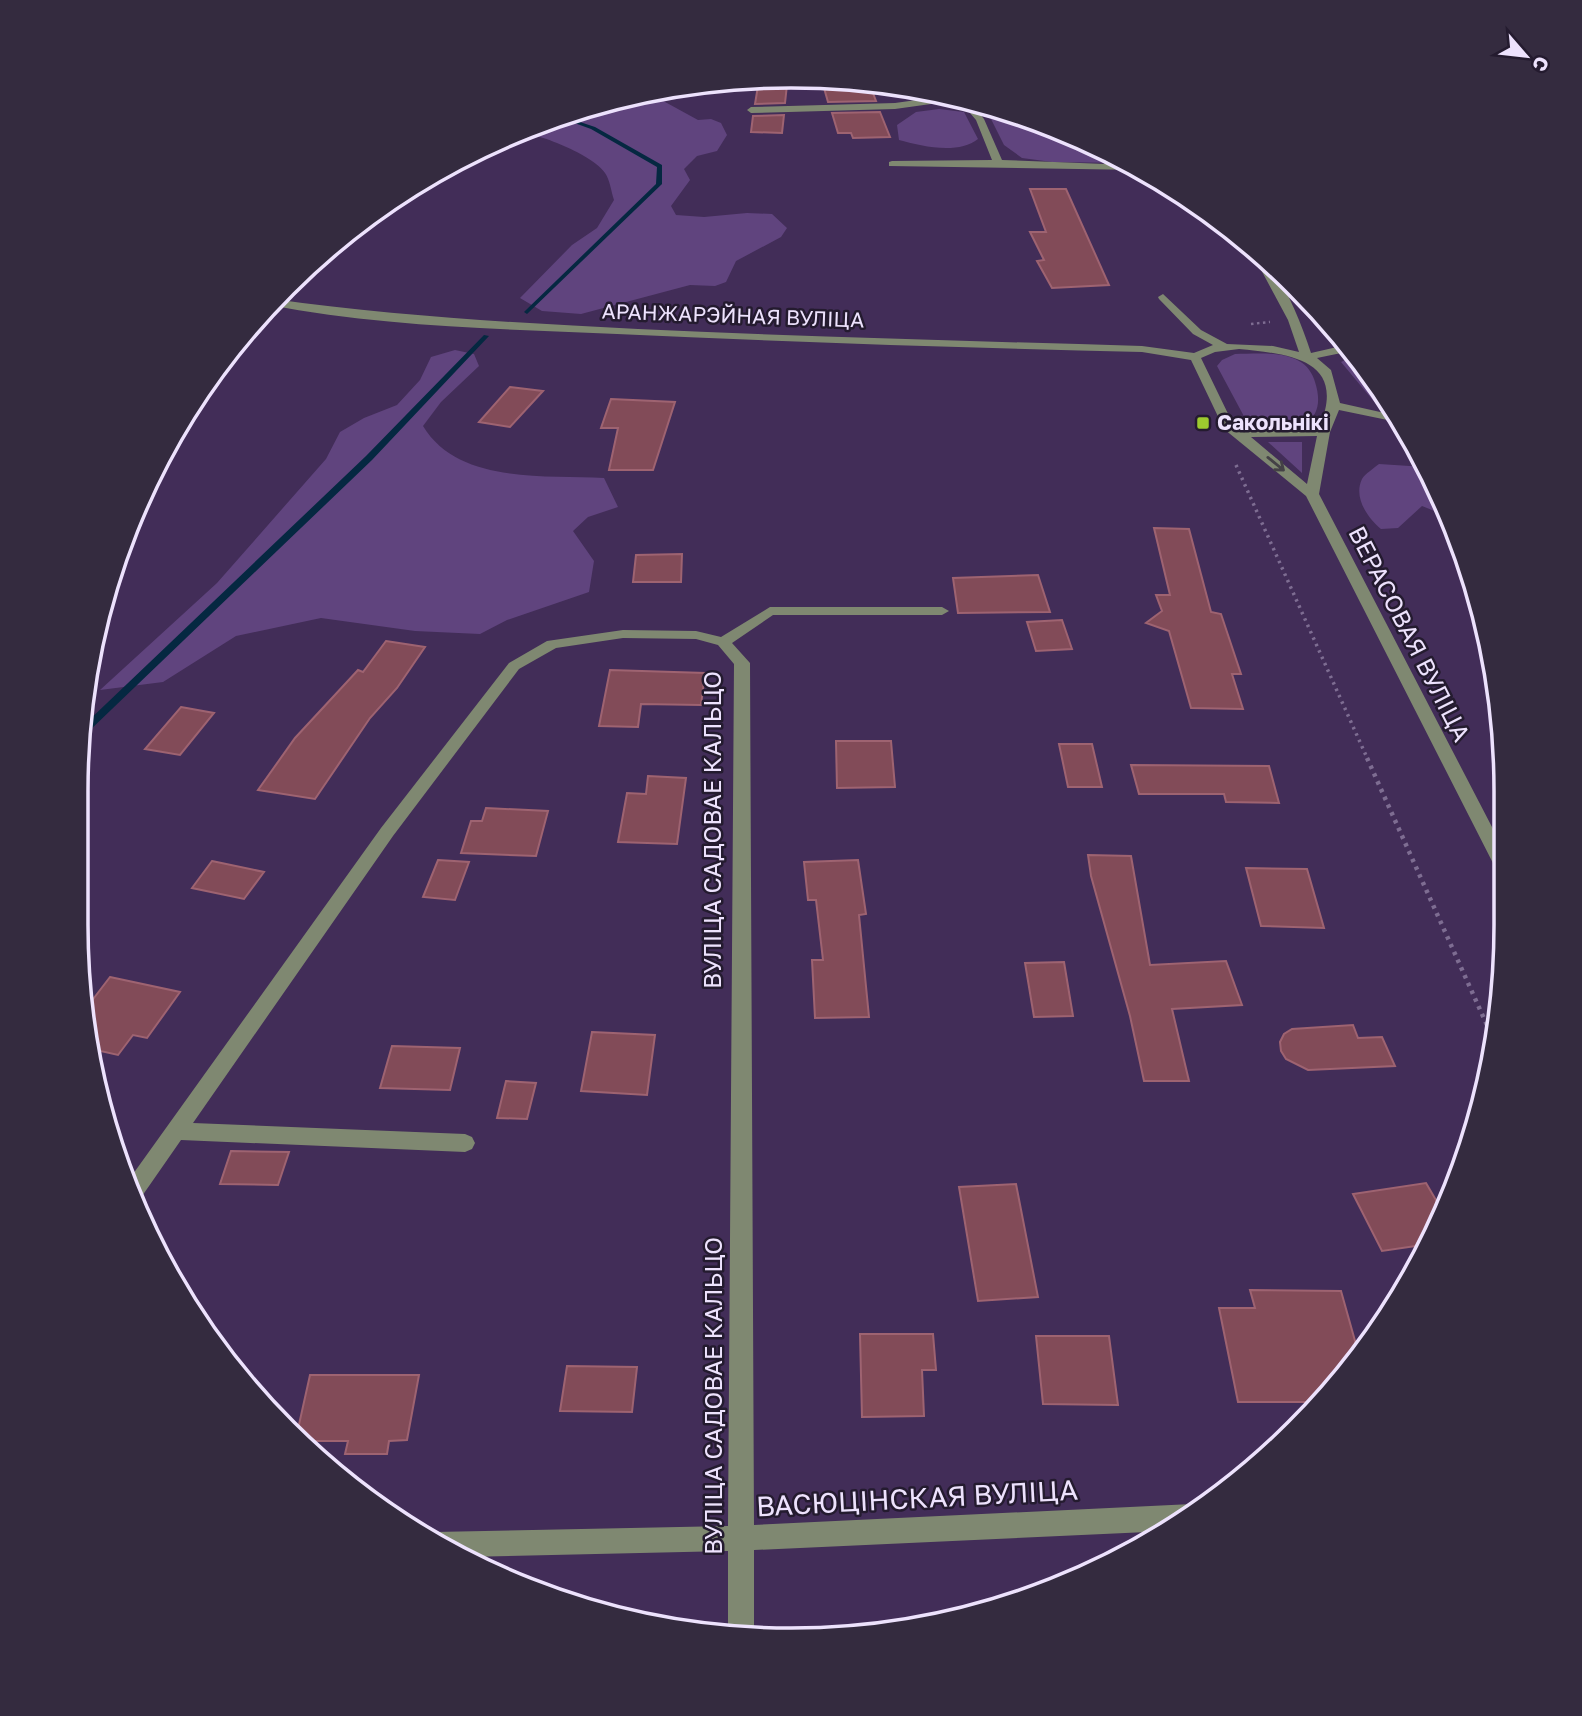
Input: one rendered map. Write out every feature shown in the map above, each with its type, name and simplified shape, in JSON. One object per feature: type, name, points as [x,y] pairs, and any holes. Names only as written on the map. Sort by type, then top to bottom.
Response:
[{"type":"street","points":[[751,110],[895,106],[929,101]]},
{"type":"street","points":[[973,111],[980,119],[998,163]]},
{"type":"street","points":[[892,164],[998,163],[1114,166]]},
{"type":"street","points":[[1270,277],[1294,320],[1307,357]]},
{"type":"street","points":[[1163,297],[1197,332],[1226,348]]},
{"type":"street","name":"АРАНЖАРЭЙНАЯ ВУЛІЦА","points":[[284,304],[344,313],[476,324],[726,337],[1142,349],[1195,357]]},
{"type":"street","points":[[1195,357],[1212,349],[1273,349],[1307,357],[1325,370],[1335,405],[1324,432],[1312,494]]},
{"type":"street","points":[[1307,357],[1339,350]]},
{"type":"street","name":"ВЕРАСОВАЯ ВУЛІЦА","points":[[1195,357],[1228,426],[1312,494],[1494,848]]},
{"type":"street","points":[[1335,405],[1386,417]]},
{"type":"street","points":[[1239,434],[1324,432]]},
{"type":"street","points":[[723,642],[770,611],[942,611]]},
{"type":"street","name":"ВУЛІЦА САДОВАЕ КАЛЬЦО","points":[[138,1185],[387,832],[514,666],[552,644],[623,634],[696,635],[723,642],[742,663],[741,1627]]},
{"type":"street","points":[[176,1131],[465,1143]]},
{"type":"street","name":"ВАСЮЦІНСКАЯ ВУЛІЦА","points":[[458,1544],[739,1538],[1169,1518]]},
{"type":"path","points":[[1248,325],[1294,320]]},
{"type":"path","points":[[1233,460],[1487,1024]]},
{"type":"shaded area","points":[[661,100],[698,120],[711,119],[721,123],[727,135],[717,151],[697,156],[684,169],[690,180],[671,206],[676,215],[704,217],[747,213],[772,214],[787,228],[781,237],[736,261],[726,282],[715,286],[690,285],[581,314],[542,311],[520,298],[572,245],[597,228],[614,200],[609,182],[599,166],[577,152],[537,136],[609,111]]},
{"type":"shaded area","points":[[939,109],[964,112],[978,139],[970,144],[950,148],[928,147],[899,140],[897,125],[916,112]]},
{"type":"shaded area","points":[[990,116],[1060,141],[1107,163],[1052,162],[1022,158],[1004,145]]},
{"type":"shaded area","points":[[455,350],[474,354],[479,366],[441,402],[423,426],[438,445],[458,458],[504,473],[604,478],[618,507],[588,517],[573,531],[594,561],[589,592],[507,620],[480,634],[415,631],[321,618],[236,636],[163,682],[100,690],[217,583],[326,459],[340,432],[364,418],[397,405],[420,380],[431,357]]},
{"type":"shaded area","points":[[1235,354],[1276,354],[1305,365],[1314,379],[1318,398],[1316,411],[1310,420],[1300,426],[1275,429],[1247,422],[1217,366],[1222,360]]},
{"type":"shaded area","points":[[1346,359],[1379,405],[1376,404],[1341,362]]},
{"type":"shaded area","points":[[1268,442],[1302,442],[1302,473]]},
{"type":"shaded area","points":[[1379,464],[1415,466],[1436,512],[1422,506],[1398,528],[1381,529],[1363,507],[1359,493],[1362,479]]},
{"type":"building","points":[[787,88],[785,103],[755,104],[758,89]]},
{"type":"building","points":[[824,89],[873,93],[876,101],[828,102]]},
{"type":"building","points":[[880,112],[890,137],[853,138],[851,133],[838,133],[832,113]]},
{"type":"building","points":[[784,115],[782,133],[751,132],[753,116]]},
{"type":"building","points":[[1030,189],[1066,189],[1109,285],[1052,288],[1037,261],[1044,260],[1030,232],[1046,232]]},
{"type":"building","points":[[510,387],[543,391],[510,427],[479,422]]},
{"type":"building","points":[[611,399],[675,402],[653,470],[609,470],[618,428],[601,428]]},
{"type":"building","points":[[1154,528],[1189,529],[1211,612],[1221,614],[1241,674],[1232,674],[1243,709],[1191,708],[1169,631],[1146,623],[1162,611],[1156,595],[1170,595]]},
{"type":"building","points":[[682,554],[681,582],[633,582],[636,555]]},
{"type":"building","points":[[1038,575],[1050,612],[958,613],[953,578]]},
{"type":"building","points":[[1062,620],[1072,649],[1036,651],[1027,622]]},
{"type":"building","points":[[386,641],[425,647],[397,688],[370,718],[315,799],[258,790],[295,738],[358,670],[363,672]]},
{"type":"building","points":[[610,670],[705,673],[701,705],[641,704],[638,727],[599,726]]},
{"type":"building","points":[[181,707],[214,713],[180,755],[145,749]]},
{"type":"building","points":[[836,741],[891,741],[895,787],[837,788]]},
{"type":"building","points":[[1059,744],[1092,744],[1102,787],[1068,787]]},
{"type":"building","points":[[1131,765],[1269,766],[1279,803],[1226,802],[1224,794],[1139,794]]},
{"type":"building","points":[[648,776],[686,778],[677,844],[618,842],[627,793],[646,794]]},
{"type":"building","points":[[486,808],[548,811],[536,856],[461,853],[471,821],[482,821]]},
{"type":"building","points":[[1088,855],[1131,856],[1150,965],[1226,961],[1242,1005],[1172,1009],[1189,1081],[1144,1081],[1130,1016],[1091,876]]},
{"type":"building","points":[[438,860],[469,862],[455,900],[423,897]]},
{"type":"building","points":[[858,860],[866,914],[859,915],[869,1017],[815,1018],[812,960],[823,960],[816,900],[808,900],[804,862]]},
{"type":"building","points":[[212,861],[264,872],[244,899],[192,888]]},
{"type":"building","points":[[1246,868],[1307,869],[1324,928],[1261,926]]},
{"type":"building","points":[[1064,962],[1073,1016],[1034,1017],[1025,963]]},
{"type":"building","points":[[110,977],[180,992],[147,1038],[133,1035],[118,1055],[99,1051],[92,1000]]},
{"type":"building","points":[[1353,1025],[1358,1038],[1382,1037],[1395,1066],[1308,1070],[1286,1059],[1281,1051],[1280,1042],[1284,1034],[1292,1029]]},
{"type":"building","points":[[592,1032],[655,1035],[647,1095],[581,1091]]},
{"type":"building","points":[[392,1046],[460,1048],[450,1090],[380,1088]]},
{"type":"building","points":[[506,1081],[536,1083],[527,1119],[497,1118]]},
{"type":"building","points":[[231,1151],[289,1152],[278,1185],[220,1184]]},
{"type":"building","points":[[1426,1183],[1437,1202],[1417,1246],[1382,1251],[1353,1194]]},
{"type":"building","points":[[1016,1184],[1038,1297],[978,1301],[959,1187]]},
{"type":"building","points":[[1250,1290],[1341,1291],[1356,1344],[1307,1402],[1238,1402],[1219,1308],[1255,1308]]},
{"type":"building","points":[[860,1334],[933,1334],[936,1370],[922,1370],[924,1416],[862,1417]]},
{"type":"building","points":[[1036,1336],[1109,1336],[1118,1405],[1043,1404]]},
{"type":"building","points":[[567,1366],[637,1367],[632,1412],[560,1411]]},
{"type":"building","points":[[310,1375],[419,1375],[407,1440],[389,1441],[387,1454],[345,1454],[348,1441],[314,1441],[299,1426]]},
{"type":"waterway","points":[[527,312],[659,184],[660,166],[593,128],[575,122]]},
{"type":"waterway","points":[[91,724],[369,458],[486,336]]},
{"type":"place","name":"Сакольнікі","points":[[1203,423]]}]
